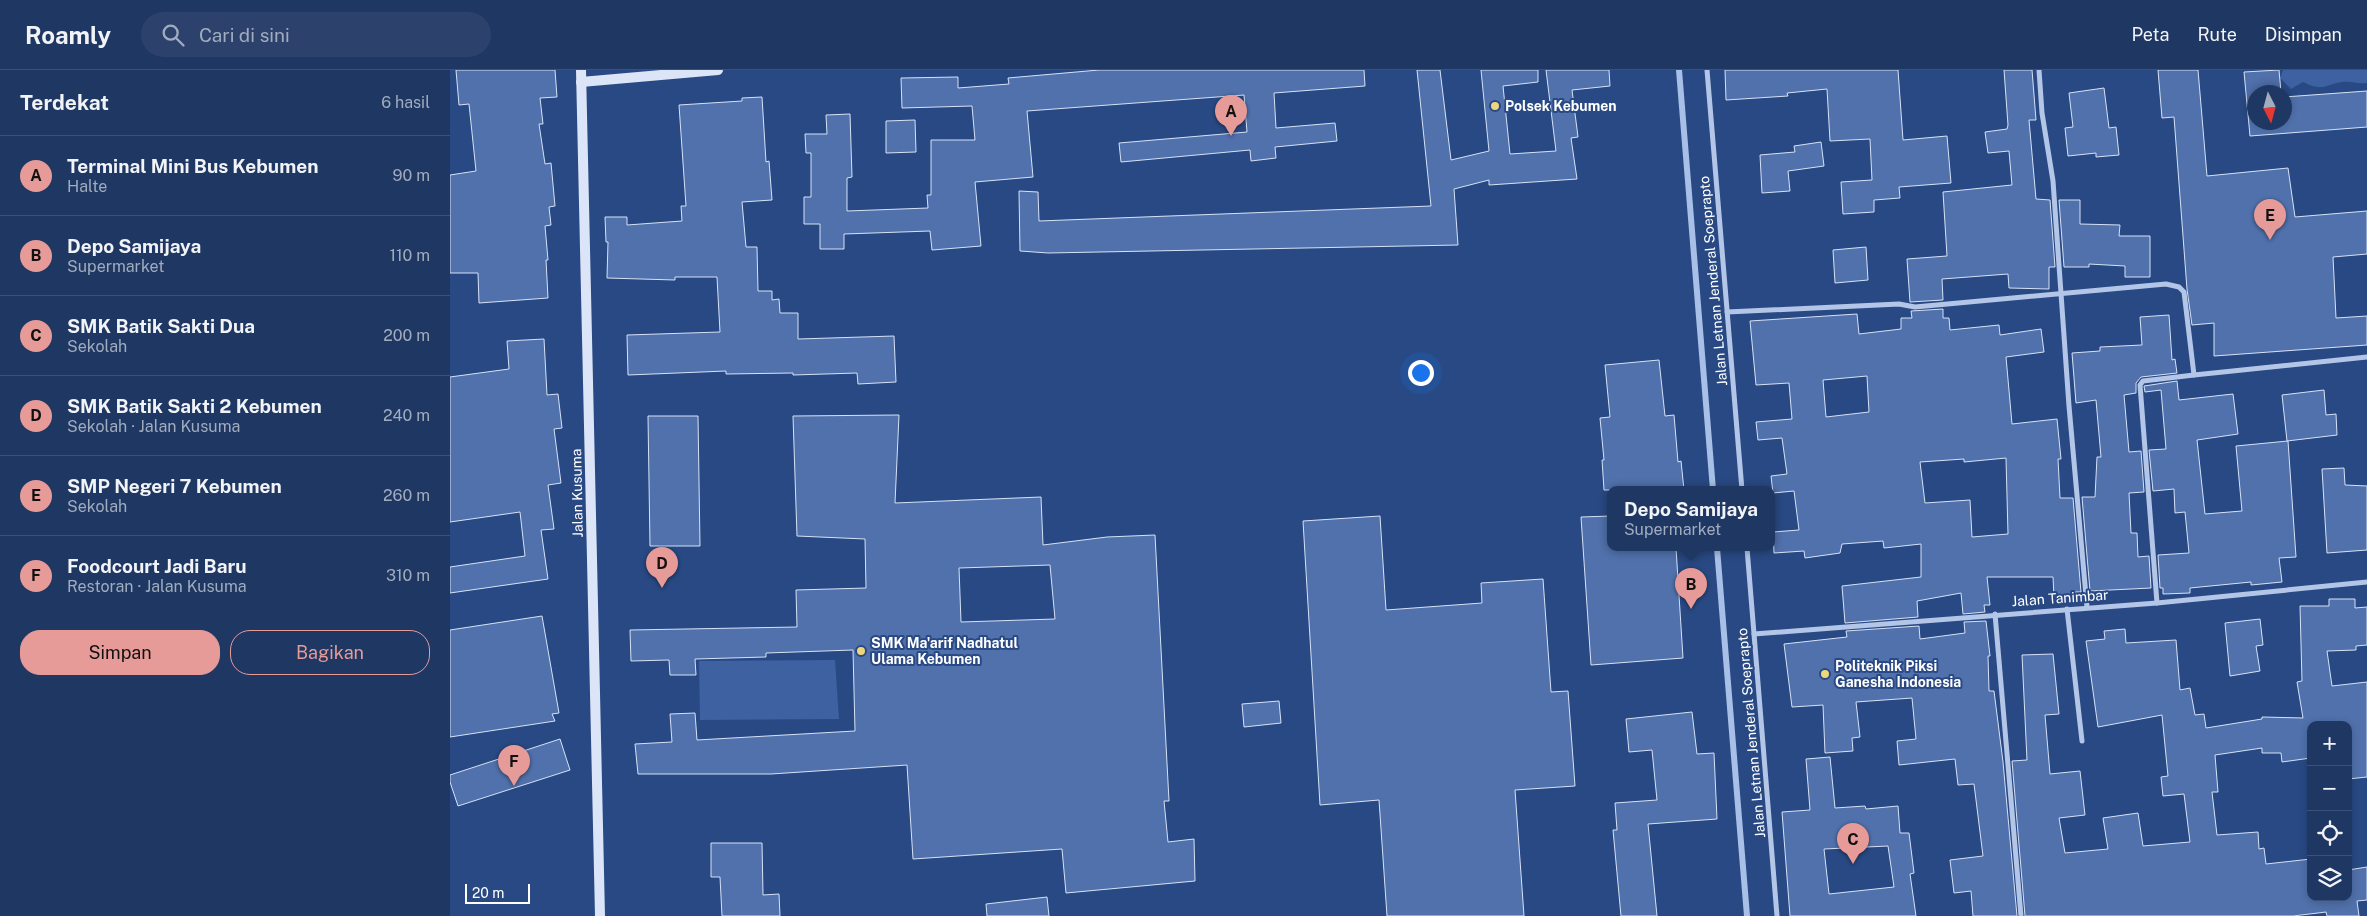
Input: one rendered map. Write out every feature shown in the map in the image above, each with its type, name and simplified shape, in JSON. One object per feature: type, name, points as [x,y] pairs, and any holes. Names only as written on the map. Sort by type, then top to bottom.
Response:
[{"type":"main road","name":"Jalan Kusuma","points":[[581,70],[600,916]]},
{"type":"main road","points":[[581,82],[718,70]]},
{"type":"street","name":"Jalan Letnan Jenderal Soeprapto","points":[[1707,70],[1742,486]]},
{"type":"street","points":[[2039,70],[2042,113],[2053,181],[2060,293],[2087,607]]},
{"type":"street","points":[[1727,312],[1899,304],[1915,307],[2166,284],[2179,287],[2186,300],[2194,375]]},
{"type":"street","points":[[2157,602],[2140,385],[2143,381],[2367,357]]},
{"type":"street","name":"Jalan Letnan Jenderal Soeprapto","points":[[1747,551],[1777,916]]},
{"type":"street","name":"Jalan Tanimbar","points":[[1754,634],[2157,602],[2367,582]]},
{"type":"street","points":[[2067,609],[2082,741]]},
{"type":"street","points":[[1995,614],[2021,916]]},
{"type":"shaded area","points":[[2283,70],[2367,70],[2367,83],[2342,82],[2315,87],[2303,82],[2292,88],[2292,85],[2287,85],[2280,78]]},
{"type":"shaded area","points":[[835,660],[839,719],[700,720],[699,661]]},
{"type":"building","points":[[456,70],[555,70],[557,97],[540,98],[543,124],[539,124],[545,164],[551,163],[555,206],[549,207],[551,225],[545,226],[548,260],[546,260],[548,298],[479,303],[478,273],[450,273],[450,175],[476,171],[469,104],[459,105]]},
{"type":"building","points":[[1099,70],[1364,70],[1365,86],[1274,93],[1276,128],[1335,123],[1337,141],[1275,147],[1276,158],[1251,161],[1250,150],[1121,162],[1119,143],[1247,132],[1244,95],[1027,111],[1033,177],[975,182],[981,246],[932,250],[930,231],[844,234],[844,249],[820,249],[820,224],[804,224],[804,197],[811,197],[811,153],[806,153],[805,134],[827,134],[826,115],[850,114],[852,177],[847,178],[847,211],[928,208],[927,195],[931,195],[931,140],[975,140],[972,106],[902,108],[901,78],[958,77],[958,88],[1009,84],[1008,78]]},
{"type":"building","points":[[1417,70],[1440,70],[1451,160],[1489,151],[1481,70],[1538,70],[1538,82],[1503,86],[1510,154],[1556,151],[1546,70],[1609,70],[1610,86],[1572,90],[1578,137],[1571,138],[1577,179],[1489,185],[1489,180],[1454,189],[1458,245],[1048,253],[1020,251],[1019,191],[1038,192],[1039,221],[1431,206]]},
{"type":"building","points":[[1725,70],[1898,70],[1903,140],[1947,136],[1951,183],[1899,187],[1900,198],[1874,200],[1874,212],[1843,214],[1841,182],[1872,180],[1870,139],[1830,141],[1827,89],[1787,93],[1788,96],[1726,100]]},
{"type":"building","points":[[2004,70],[2032,70],[2036,120],[2029,120],[2036,199],[2050,200],[2055,267],[2049,267],[2049,289],[2009,288],[2008,274],[1942,279],[1943,300],[1910,302],[1907,259],[1947,256],[1943,192],[2012,185],[2009,151],[1988,153],[1985,132],[2007,129]]},
{"type":"building","points":[[2158,70],[2198,70],[2207,176],[2288,168],[2295,217],[2367,211],[2367,254],[2333,257],[2336,318],[2367,316],[2367,345],[2214,356],[2214,323],[2192,325],[2187,289],[2174,117],[2162,118]]},
{"type":"building","points":[[2279,70],[2280,85],[2247,85],[2247,104],[2244,72]]},
{"type":"building","points":[[2104,88],[2109,128],[2116,127],[2119,155],[2096,157],[2096,153],[2068,156],[2065,128],[2073,127],[2069,93]]},
{"type":"building","points":[[2367,91],[2367,127],[2250,136],[2249,130],[2292,130],[2292,96]]},
{"type":"building","points":[[762,97],[766,162],[769,161],[772,200],[742,202],[746,247],[757,247],[758,291],[772,291],[772,300],[779,299],[780,313],[798,313],[798,339],[894,336],[896,382],[858,384],[857,373],[793,375],[793,373],[726,374],[726,371],[628,375],[627,335],[720,332],[717,277],[675,277],[675,280],[607,278],[608,242],[606,242],[605,217],[627,217],[627,225],[682,221],[681,206],[686,206],[679,105],[742,101],[742,98]]},
{"type":"building","points":[[915,120],[916,152],[886,153],[886,121]]},
{"type":"building","points":[[1821,142],[1824,166],[1788,171],[1790,191],[1762,193],[1760,155],[1795,152],[1794,146]]},
{"type":"building","points":[[2059,200],[2080,200],[2080,224],[2120,225],[2119,236],[2150,236],[2150,277],[2125,277],[2125,266],[2089,264],[2089,267],[2064,267]]},
{"type":"building","points":[[1866,247],[1868,280],[1835,283],[1833,250]]},
{"type":"building","points":[[1943,309],[1943,318],[1949,318],[1950,330],[1999,325],[2000,335],[2041,329],[2044,352],[2006,357],[2012,424],[2057,419],[2061,459],[2058,459],[2060,498],[2073,498],[2081,592],[2075,592],[2075,596],[2054,597],[2053,577],[1987,577],[1990,605],[1984,605],[1985,612],[1963,614],[1961,593],[1917,601],[1918,617],[1845,623],[1842,586],[1921,577],[1921,544],[1884,548],[1883,541],[1842,544],[1840,553],[1805,558],[1804,551],[1774,553],[1775,532],[1799,530],[1794,491],[1775,493],[1775,486],[1772,486],[1771,476],[1787,474],[1782,438],[1758,440],[1756,422],[1792,419],[1789,383],[1756,385],[1750,321],[1857,314],[1859,334],[1901,329],[1901,318],[1912,318],[1911,311]],"holes":[[[1867,376],[1869,412],[1826,417],[1823,380]],[[2006,458],[2008,534],[1972,537],[1970,500],[1925,503],[1920,462],[1964,459],[1964,462]]]},
{"type":"building","points":[[2169,315],[2172,360],[2175,359],[2177,373],[2141,377],[2136,383],[2136,393],[2124,395],[2129,452],[2141,451],[2144,492],[2129,493],[2131,533],[2137,533],[2138,557],[2149,556],[2151,588],[2090,591],[2082,497],[2095,497],[2097,457],[2101,457],[2096,400],[2076,403],[2072,353],[2100,351],[2100,347],[2142,345],[2140,317]]},
{"type":"building","points":[[544,339],[547,395],[558,394],[562,428],[554,429],[561,483],[548,485],[554,529],[541,530],[548,579],[450,593],[450,567],[525,556],[520,512],[450,522],[450,377],[509,369],[507,341]]},
{"type":"building","points":[[1659,360],[1665,416],[1674,415],[1678,462],[1681,461],[1684,486],[1607,486],[1607,490],[1604,490],[1602,460],[1604,460],[1600,418],[1610,417],[1605,365]]},
{"type":"building","points":[[2177,381],[2179,400],[2233,394],[2238,434],[2197,440],[2205,514],[2242,511],[2236,446],[2288,441],[2296,557],[2279,558],[2282,582],[2251,585],[2251,582],[2190,588],[2190,593],[2163,594],[2163,588],[2160,588],[2158,555],[2189,553],[2185,512],[2175,513],[2174,489],[2153,491],[2149,450],[2166,449],[2161,390],[2145,392],[2144,386]]},
{"type":"building","points":[[2324,390],[2326,415],[2336,414],[2337,435],[2287,441],[2282,395]]},
{"type":"building","points":[[899,415],[895,503],[1041,497],[1043,545],[1107,537],[1155,535],[1169,801],[1164,801],[1168,842],[1194,839],[1195,881],[1066,893],[1062,849],[913,859],[907,765],[771,774],[638,774],[635,744],[672,742],[670,714],[695,713],[697,740],[855,731],[853,650],[766,653],[766,657],[695,659],[696,675],[670,675],[669,660],[631,661],[630,630],[797,627],[796,590],[866,588],[865,539],[797,536],[793,416]],"holes":[[[1050,565],[1055,619],[961,622],[959,568]]]},
{"type":"building","points":[[648,416],[698,416],[700,546],[650,546]]},
{"type":"building","points":[[2344,468],[2345,485],[2367,486],[2367,550],[2327,553],[2322,469]]},
{"type":"building","points":[[1380,516],[1386,610],[1482,603],[1481,583],[1543,579],[1551,692],[1568,691],[1575,786],[1515,790],[1524,916],[1387,916],[1379,800],[1320,805],[1303,521]]},
{"type":"building","points":[[1607,516],[1607,551],[1676,551],[1683,658],[1591,665],[1581,517]]},
{"type":"building","points":[[2329,599],[2355,599],[2355,608],[2367,607],[2367,645],[2356,646],[2356,650],[2327,651],[2332,686],[2367,682],[2367,777],[2352,779],[2352,721],[2307,721],[2307,759],[2282,762],[2281,753],[2262,753],[2262,748],[2215,755],[2218,792],[2212,792],[2217,835],[2258,832],[2259,849],[2264,848],[2266,864],[2307,859],[2307,901],[2352,901],[2352,869],[2367,867],[2367,900],[2357,901],[2359,916],[2327,916],[2326,912],[2293,916],[2025,916],[2012,761],[2027,760],[2022,655],[2053,654],[2059,714],[2045,715],[2050,774],[2080,771],[2085,815],[2059,818],[2065,853],[2108,849],[2103,818],[2138,813],[2143,846],[2190,842],[2184,794],[2163,796],[2161,777],[2168,776],[2162,715],[2098,727],[2086,641],[2105,639],[2104,631],[2125,629],[2126,643],[2176,640],[2180,690],[2190,688],[2195,715],[2204,714],[2206,728],[2262,719],[2262,717],[2303,718],[2297,682],[2302,681],[2300,606],[2329,606]]},
{"type":"building","points":[[542,616],[559,713],[552,714],[555,721],[450,737],[450,630]]},
{"type":"building","points":[[2260,619],[2263,645],[2256,646],[2260,671],[2230,676],[2225,623]]},
{"type":"building","points":[[1986,621],[1990,656],[1988,656],[1989,691],[1994,691],[2003,762],[2017,916],[1973,916],[1971,891],[1954,893],[1950,860],[1983,856],[1974,784],[1958,785],[1955,759],[1899,765],[1897,741],[1916,739],[1912,698],[1856,702],[1860,737],[1852,738],[1853,751],[1825,753],[1823,705],[1792,707],[1784,644],[1847,637],[1846,631],[1919,626],[1920,639],[1965,633],[1964,622]]},
{"type":"building","points":[[1279,701],[1281,723],[1244,727],[1242,704]]},
{"type":"building","points":[[1692,712],[1697,754],[1714,753],[1717,819],[1648,824],[1657,916],[1621,916],[1613,830],[1617,830],[1615,803],[1657,800],[1652,750],[1629,752],[1626,719]]},
{"type":"building","points":[[560,739],[570,770],[458,806],[450,782],[450,775]]},
{"type":"building","points":[[1830,757],[1835,808],[1865,806],[1866,809],[1898,806],[1900,833],[1909,833],[1914,873],[1910,874],[1916,916],[1790,916],[1782,812],[1810,810],[1806,759]],"holes":[[[1888,846],[1894,887],[1829,894],[1824,849]]]},
{"type":"building","points":[[711,843],[762,843],[763,895],[779,894],[780,916],[722,916],[720,877],[711,877]]},
{"type":"building","points":[[1047,897],[1049,916],[987,916],[986,904]]},
{"type":"waterway","points":[[1679,70],[1713,486]]},
{"type":"waterway","points":[[1717,551],[1747,916]]},
{"type":"place","name":"Polsek Kebumen","points":[[1495,106]]},
{"type":"place","name":"Terminal Mini Bus Kebumen","points":[[1231,136]]},
{"type":"place","name":"SMP Negeri 7 Kebumen","points":[[2270,240]]},
{"type":"place","name":"SMK Batik Sakti 2 Kebumen","points":[[662,588]]},
{"type":"place","name":"Depo Samijaya","points":[[1691,609]]},
{"type":"place","name":"SMK Ma'arif Nadhatul Ulama Kebumen","points":[[861,651]]},
{"type":"place","name":"Politeknik Piksi Ganesha Indonesia","points":[[1825,674]]},
{"type":"place","name":"Foodcourt Jadi Baru","points":[[514,786]]},
{"type":"place","name":"SMK Batik Sakti Dua","points":[[1853,864]]}]
